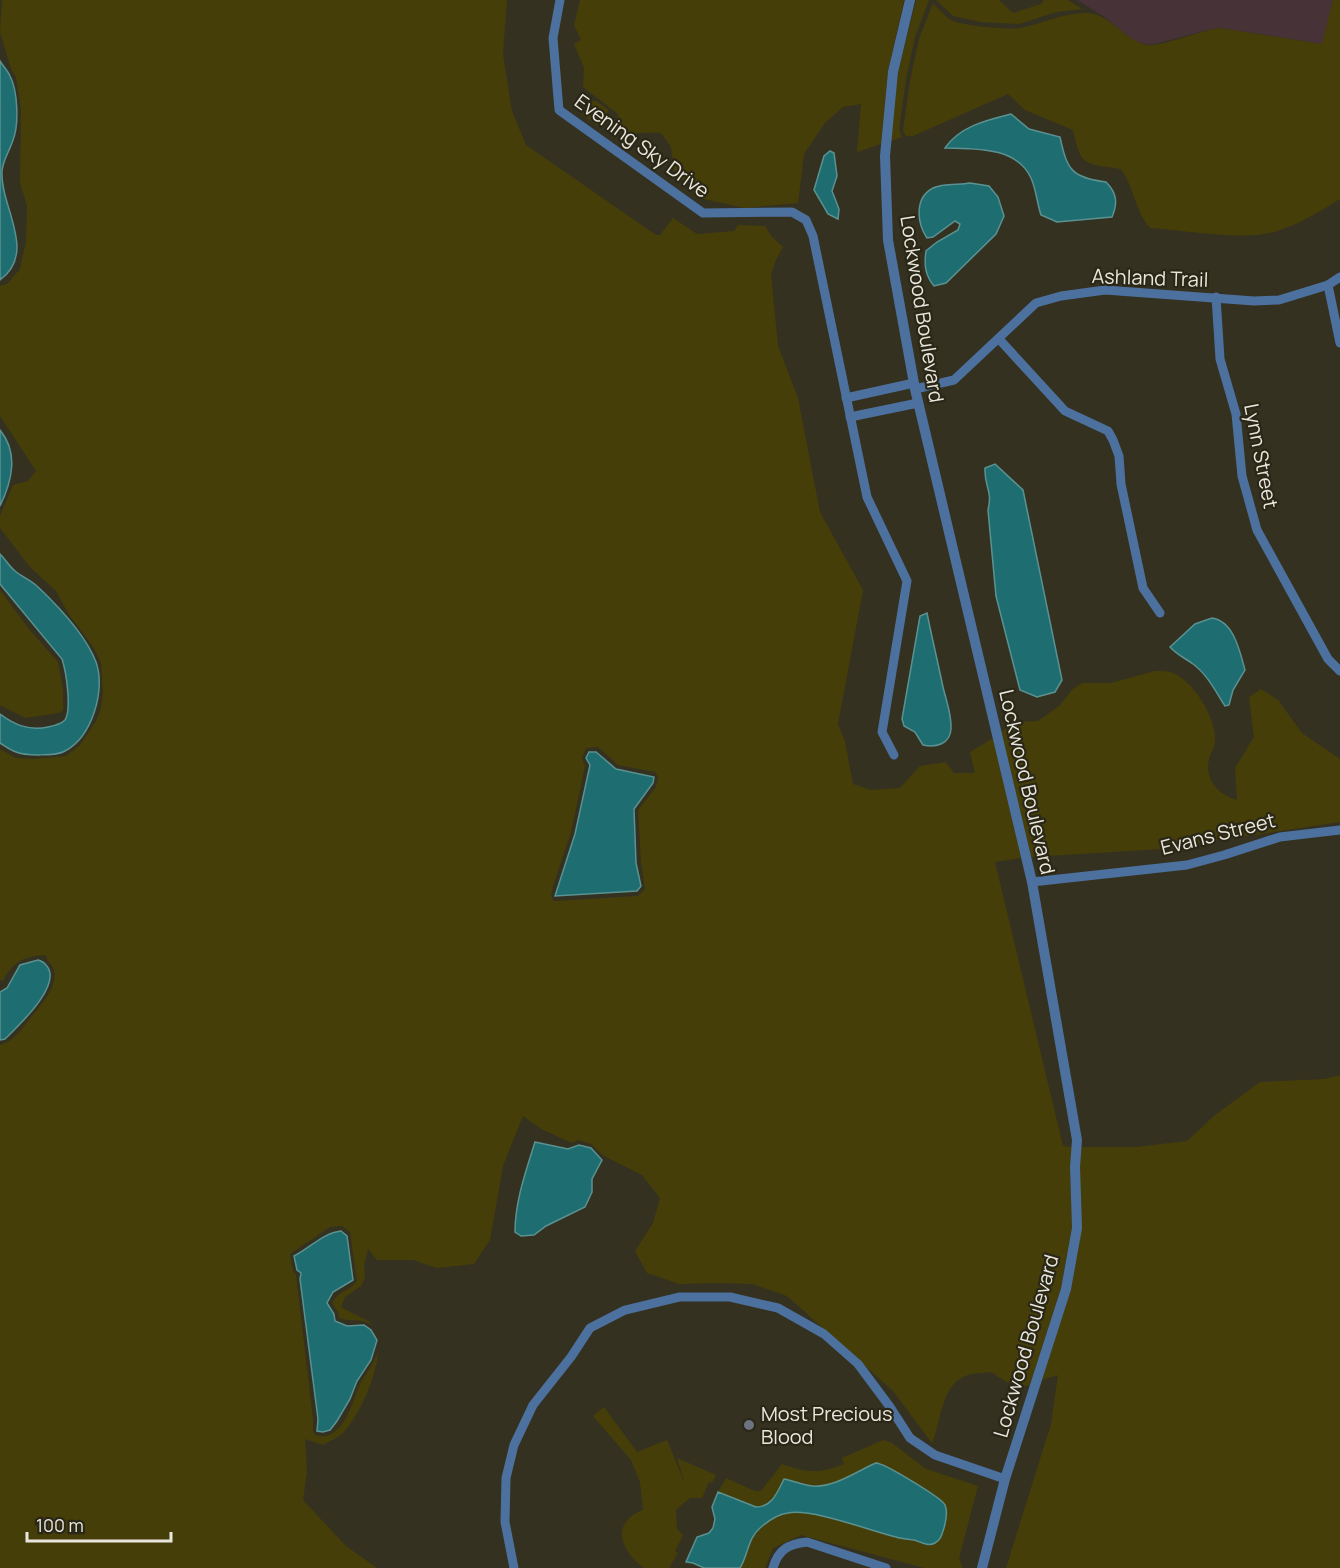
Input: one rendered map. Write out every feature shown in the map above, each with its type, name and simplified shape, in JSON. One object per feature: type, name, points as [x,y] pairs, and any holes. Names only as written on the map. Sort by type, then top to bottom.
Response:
[{"type":"street","name":"Evening Sky Drive","points":[[560,0],[553,38],[559,110],[703,213],[792,212],[806,220],[813,236],[867,497],[907,581],[882,732],[894,755]]},
{"type":"street","name":"Lockwood Boulevard","points":[[910,0],[893,72],[885,156],[888,240],[914,386],[1032,882],[1077,1140],[1075,1167],[1077,1228],[1066,1289],[1005,1479],[982,1568]]},
{"type":"street","name":"Ashland Trail","points":[[914,386],[954,381],[1036,303],[1061,296],[1105,290],[1254,301],[1279,300],[1328,285],[1340,277]]},
{"type":"street","points":[[1328,285],[1340,343]]},
{"type":"street","name":"Lynn Street","points":[[1216,297],[1220,359],[1236,414],[1242,476],[1257,530],[1328,659],[1340,671]]},
{"type":"street","points":[[999,339],[1065,411],[1107,431],[1113,440],[1119,456],[1121,484],[1143,588],[1160,613]]},
{"type":"street","points":[[846,398],[914,386]]},
{"type":"street","points":[[850,417],[918,403]]},
{"type":"street","name":"Evans Street","points":[[1032,882],[1187,865],[1280,837],[1340,830]]},
{"type":"street","points":[[514,1568],[505,1522],[506,1478],[514,1445],[534,1405],[590,1328],[625,1310],[679,1297],[730,1297],[778,1308],[824,1334],[858,1364],[910,1438],[935,1455],[1005,1479]]},
{"type":"street","points":[[773,1568],[782,1550],[794,1543],[807,1542],[886,1568]]},
{"type":"shaded area","points":[[2,0],[507,0],[503,54],[512,111],[526,145],[656,235],[660,235],[673,218],[697,234],[734,231],[738,225],[765,226],[772,237],[783,247],[771,274],[778,346],[798,398],[820,512],[863,590],[838,724],[845,741],[853,784],[871,790],[900,788],[920,766],[946,762],[954,773],[975,773],[970,752],[993,738],[1021,858],[995,862],[1063,1146],[1072,1147],[1070,1172],[1072,1227],[1061,1287],[1030,1385],[1020,1386],[1009,1383],[992,1372],[971,1374],[959,1380],[952,1386],[943,1404],[932,1443],[893,1391],[787,1296],[753,1284],[679,1284],[647,1273],[635,1251],[653,1223],[660,1198],[642,1175],[604,1156],[591,1144],[578,1140],[572,1143],[541,1129],[523,1116],[503,1166],[490,1240],[474,1264],[437,1268],[413,1260],[377,1260],[368,1249],[364,1265],[365,1278],[361,1286],[345,1297],[341,1307],[372,1325],[339,1318],[332,1303],[337,1296],[357,1281],[350,1232],[342,1226],[330,1227],[290,1254],[296,1275],[315,1435],[329,1436],[343,1423],[378,1351],[366,1394],[356,1416],[343,1433],[323,1445],[305,1439],[307,1472],[303,1500],[346,1546],[377,1568],[0,1568],[0,1045],[16,1036],[39,1008],[50,992],[55,975],[46,955],[20,961],[15,964],[3,981],[0,980],[0,749],[16,758],[66,756],[80,745],[96,721],[103,693],[101,663],[94,648],[68,613],[56,591],[30,567],[0,528],[0,516],[13,485],[28,481],[36,471],[0,416],[0,286],[7,284],[20,269],[26,241],[27,206],[20,183],[21,110],[16,77],[11,69],[0,32]],"holes":[[[598,747],[618,765],[655,772],[658,777],[656,787],[638,810],[645,889],[638,896],[554,901],[551,896],[553,886],[571,832],[585,766],[582,758],[586,748]]]},
{"type":"shaded area","points":[[580,0],[904,0],[888,71],[881,144],[857,152],[861,104],[843,107],[825,123],[804,154],[798,203],[744,208],[695,197],[690,186],[679,177],[674,169],[671,147],[661,133],[632,133],[621,130],[616,127],[618,114],[583,87],[584,68],[574,44],[581,40],[574,25]]},
{"type":"shaded area","points":[[916,0],[929,0],[915,37],[906,79],[899,130],[902,137],[891,141],[898,73]]},
{"type":"shaded area","points":[[936,0],[999,0],[1013,13],[1041,4],[1044,0],[1068,0],[1082,9],[1057,12],[1019,24],[981,22],[953,16]]},
{"type":"shaded area","points":[[1077,0],[1333,0],[1323,44],[1220,28],[1151,45],[1134,41],[1103,16]]},
{"type":"shaded area","points":[[1333,0],[1340,0],[1340,199],[1300,222],[1274,232],[1230,235],[1150,228],[1141,214],[1121,169],[1086,162],[1079,151],[1073,130],[1025,110],[1008,94],[913,136],[906,136],[903,131],[919,39],[933,3],[954,21],[996,28],[1021,28],[1068,15],[1093,14],[1110,22],[1131,38],[1148,45],[1220,28],[1322,44]]},
{"type":"shaded area","points":[[591,101],[596,101],[609,110],[597,126],[582,114]]},
{"type":"shaded area","points":[[0,590],[29,629],[58,662],[63,689],[63,710],[59,713],[25,718],[0,705]]},
{"type":"shaded area","points":[[1155,671],[1171,672],[1181,677],[1203,702],[1215,732],[1215,744],[1208,766],[1211,779],[1219,790],[1237,800],[1235,768],[1254,737],[1249,697],[1261,689],[1278,700],[1302,733],[1340,759],[1340,822],[1162,849],[1031,857],[1001,732],[1017,722],[1038,721],[1059,706],[1073,689],[1082,683],[1111,683]]},
{"type":"shaded area","points":[[1340,1075],[1340,1568],[1006,1568],[1051,1424],[1058,1375],[1042,1380],[1070,1291],[1081,1147],[1136,1147],[1187,1141],[1215,1115],[1260,1082],[1325,1079]]},
{"type":"shaded area","points":[[604,1407],[637,1452],[667,1440],[685,1484],[677,1458],[716,1475],[712,1483],[709,1482],[702,1498],[690,1498],[676,1510],[677,1529],[683,1535],[675,1551],[678,1553],[669,1568],[644,1568],[624,1545],[622,1529],[633,1515],[643,1510],[640,1482],[631,1460],[593,1416]]},
{"type":"shaded area","points":[[883,1440],[892,1443],[926,1469],[978,1486],[959,1558],[963,1568],[924,1568],[801,1535],[773,1548],[765,1568],[740,1568],[757,1531],[764,1524],[789,1512],[826,1517],[925,1545],[941,1537],[947,1516],[937,1496],[880,1463],[875,1463],[829,1485],[812,1486],[784,1480],[773,1498],[762,1506],[756,1507],[718,1492],[726,1478],[755,1491],[761,1491],[782,1464],[806,1471],[820,1471],[844,1464],[842,1458]]},
{"type":"water","points":[[0,61],[13,82],[16,99],[15,134],[2,171],[3,185],[17,243],[16,256],[11,269],[0,280]]},
{"type":"water","points":[[1011,114],[1029,129],[1060,137],[1065,157],[1078,175],[1106,182],[1115,198],[1112,217],[1057,222],[1041,215],[1031,178],[1015,160],[993,151],[945,148],[951,140],[966,129]]},
{"type":"water","points":[[830,151],[834,153],[837,176],[832,191],[839,209],[838,219],[828,214],[814,190],[824,156]]},
{"type":"water","points":[[970,183],[989,186],[998,197],[1004,216],[996,234],[946,283],[934,286],[926,270],[926,251],[958,230],[960,224],[955,221],[933,237],[927,238],[919,218],[920,204],[927,192],[933,188],[941,185]]},
{"type":"water","points":[[0,430],[10,448],[12,467],[8,487],[0,506]]},
{"type":"water","points":[[995,464],[1023,490],[1062,680],[1055,692],[1037,697],[1020,690],[996,596],[988,510],[990,498],[985,474],[985,468]]},
{"type":"water","points":[[0,554],[13,569],[35,585],[63,612],[86,642],[96,662],[99,686],[94,712],[83,735],[61,753],[26,754],[0,743],[0,714],[22,726],[50,727],[65,720],[68,699],[62,659],[0,584]]},
{"type":"water","points":[[927,613],[951,724],[948,738],[942,744],[933,746],[923,745],[915,732],[904,726],[902,719],[920,616]]},
{"type":"water","points":[[1212,618],[1220,620],[1231,631],[1245,670],[1233,690],[1229,705],[1225,706],[1203,673],[1170,647],[1195,624]]},
{"type":"water","points":[[589,752],[596,752],[616,769],[654,777],[653,783],[634,809],[636,863],[641,886],[637,891],[555,896],[575,834],[590,765],[586,758]]},
{"type":"water","points":[[38,960],[45,964],[50,973],[49,983],[37,1004],[19,1025],[5,1039],[0,1040],[0,992],[7,988],[20,965]]},
{"type":"water","points":[[535,1142],[568,1149],[579,1145],[591,1148],[602,1160],[592,1179],[592,1192],[585,1207],[546,1226],[534,1235],[521,1236],[515,1232],[517,1209]]},
{"type":"water","points":[[341,1231],[347,1236],[353,1280],[333,1292],[327,1303],[334,1314],[335,1321],[347,1326],[364,1325],[371,1330],[377,1340],[371,1360],[357,1381],[350,1399],[330,1430],[323,1432],[317,1431],[318,1419],[301,1273],[297,1270],[294,1256],[322,1238]]},
{"type":"water","points":[[876,1463],[912,1481],[942,1501],[947,1514],[941,1537],[937,1542],[927,1544],[898,1538],[826,1517],[798,1512],[781,1515],[763,1525],[756,1532],[740,1568],[704,1568],[686,1562],[697,1537],[709,1533],[713,1528],[715,1519],[712,1507],[718,1492],[756,1507],[762,1506],[770,1502],[784,1479],[820,1486],[837,1482]]},
{"type":"place","name":"Most Precious Blood","points":[[749,1425]]}]
